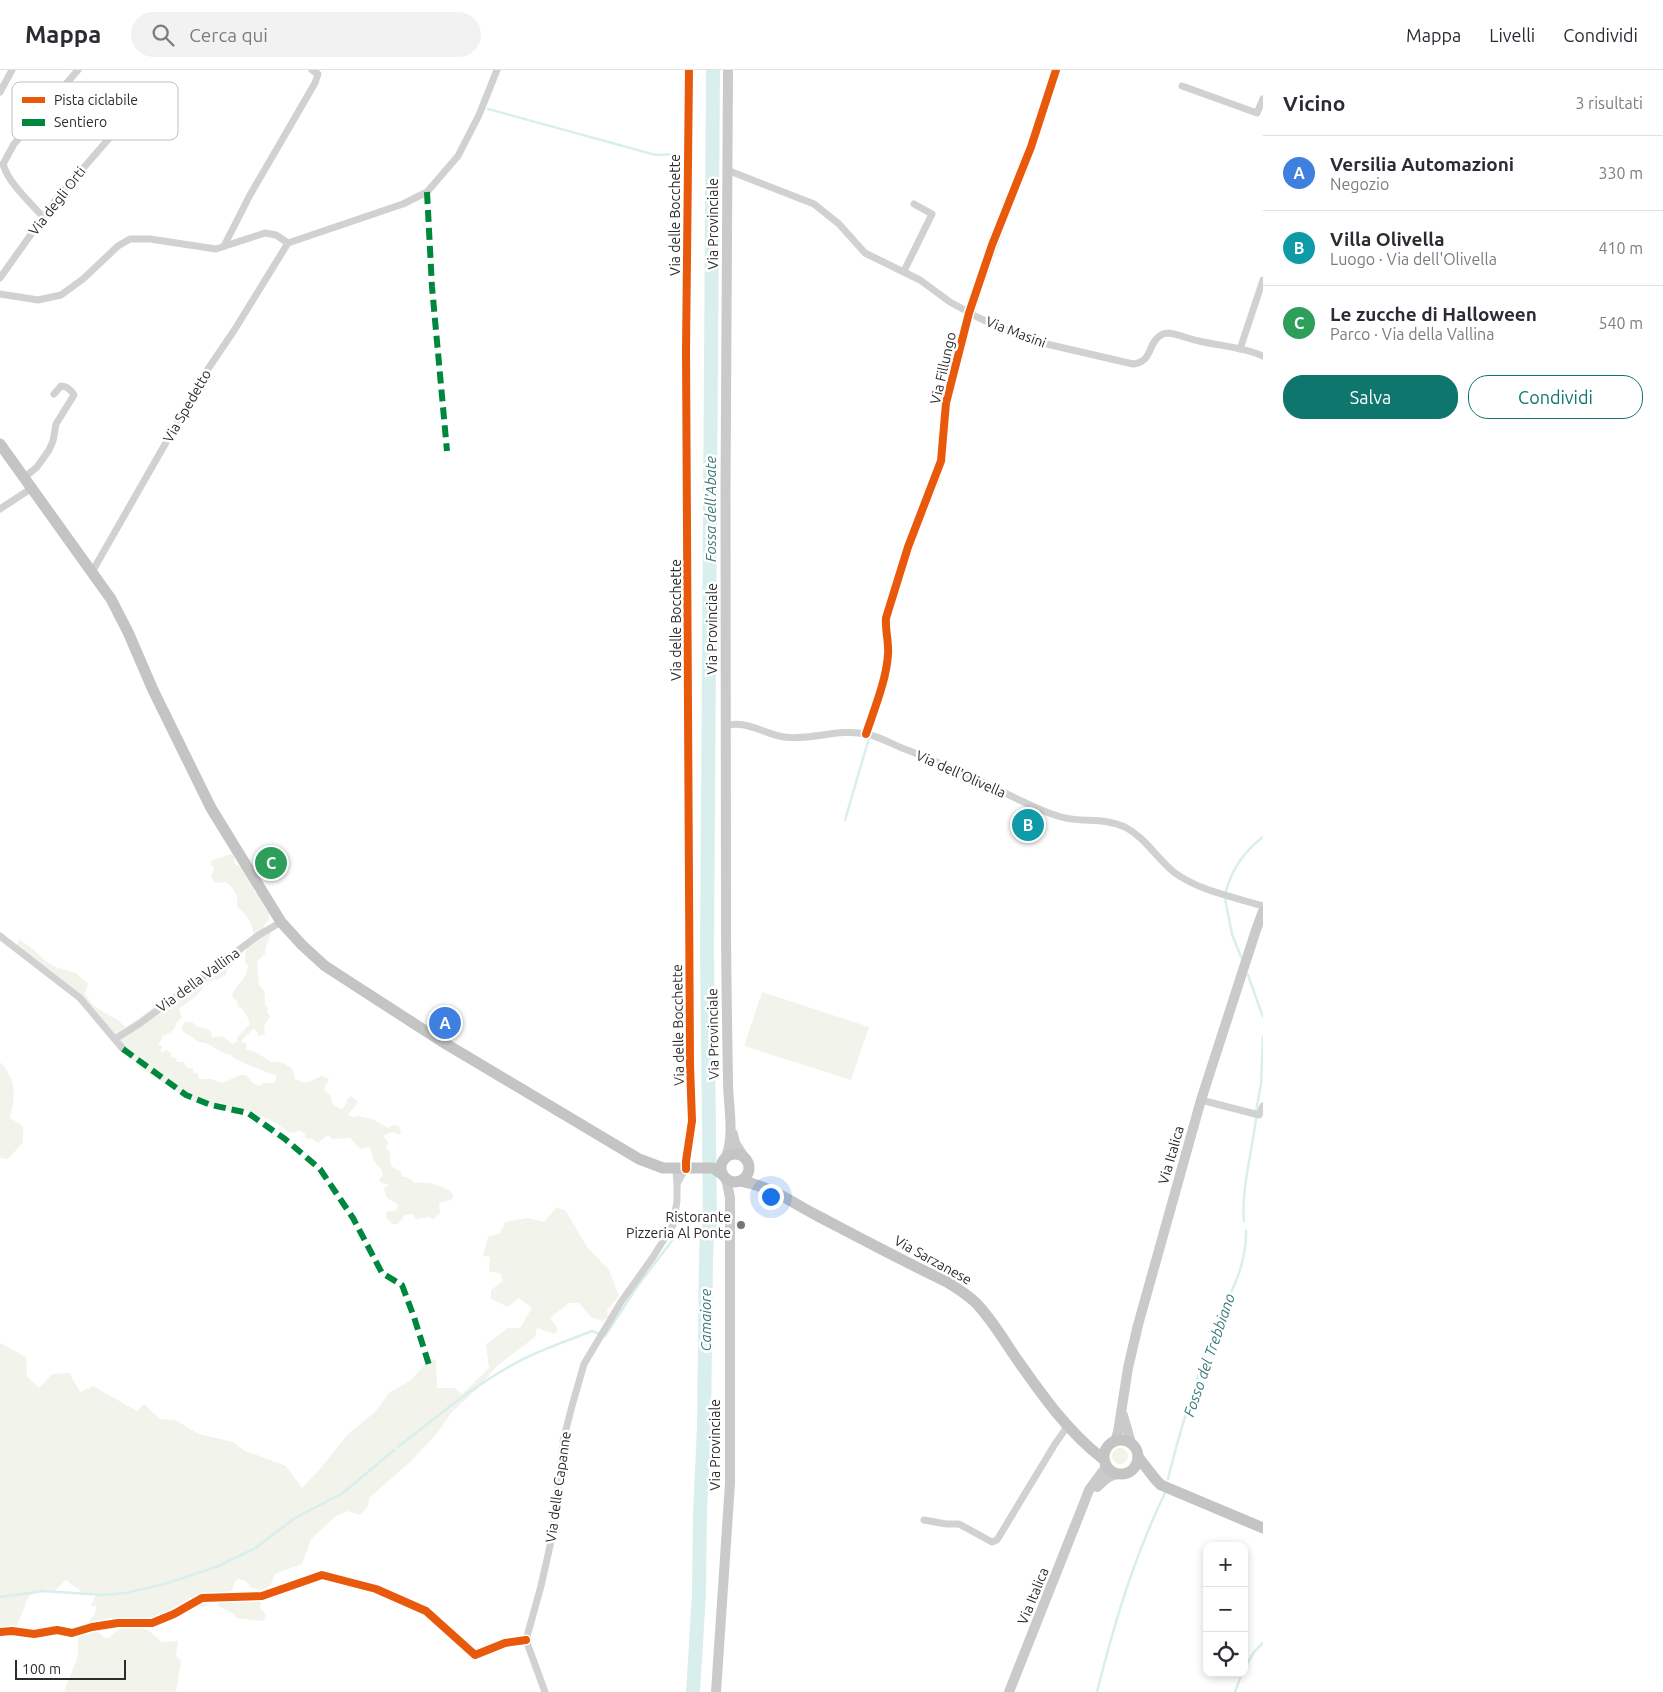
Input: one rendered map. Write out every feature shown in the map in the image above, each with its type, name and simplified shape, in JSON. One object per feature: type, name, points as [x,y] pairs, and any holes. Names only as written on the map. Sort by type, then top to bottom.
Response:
[{"type":"main road","name":"Via Provinciale","points":[[728,70],[726,950],[728,1084],[731,1128],[730,1144],[722,1168],[730,1198]]},
{"type":"main road","points":[[0,444],[111,599],[211,808],[281,922],[302,945],[325,966],[440,1041],[647,1163],[663,1168],[722,1168],[737,1154],[746,1161],[748,1172],[739,1181],[732,1181],[722,1168]]},
{"type":"main road","name":"Via Italica","points":[[1112,1442],[1118,1432],[1128,1368],[1138,1325],[1201,1100],[1263,912]]},
{"type":"main road","name":"Via Provinciale","points":[[731,1128],[735,1143],[746,1161]]},
{"type":"main road","name":"Via Sarzanese","points":[[746,1161],[771,1189]]},
{"type":"main road","name":"Via Provinciale","points":[[716,1692],[730,1483],[730,1198],[731,1192],[739,1181]]},
{"type":"main road","name":"Via Sarzanese","points":[[739,1181],[771,1189],[811,1212],[947,1282],[966,1295],[982,1310],[1067,1427],[1104,1463]]},
{"type":"main road","name":"Via Italica","points":[[1122,1409],[1131,1443]]},
{"type":"main road","points":[[1083,1444],[1099,1446],[1123,1440],[1131,1443],[1138,1457],[1156,1480]]},
{"type":"main road","points":[[1112,1442],[1104,1450],[1104,1463],[1116,1474],[1130,1472],[1136,1465],[1138,1457]]},
{"type":"main road","name":"Via Italica","points":[[1009,1692],[1089,1490],[1104,1463]]},
{"type":"main road","points":[[1130,1472],[1156,1480],[1174,1491],[1263,1528]]},
{"type":"main road","name":"Via Italica","points":[[1081,1511],[1096,1488],[1107,1478],[1116,1474]]},
{"type":"street","points":[[0,92],[12,70]]},
{"type":"street","points":[[68,82],[78,70]]},
{"type":"street","points":[[224,246],[250,195],[315,83],[318,74],[312,70]]},
{"type":"street","points":[[0,294],[38,300],[61,295],[83,279],[118,246],[130,239],[150,239],[216,249],[266,233],[276,235],[288,243],[403,204],[426,192],[458,156],[486,101],[497,70]]},
{"type":"street","name":"Via delle Bocchette","points":[[684,1169],[692,1108],[690,1065],[686,351],[689,70]]},
{"type":"street","name":"Via Fillungo","points":[[866,734],[877,700],[888,653],[885,628],[886,618],[908,547],[941,461],[946,403],[969,313],[992,245],[1033,141],[1056,70]]},
{"type":"street","points":[[1182,86],[1257,113],[1263,99]]},
{"type":"street","points":[[17,140],[3,164],[5,170],[44,218]]},
{"type":"street","name":"Via degli Orti","points":[[0,278],[54,202],[108,140]]},
{"type":"street","name":"Via Masini","points":[[727,170],[814,204],[838,224],[865,253],[904,271],[969,313],[1029,340],[1133,364],[1144,360],[1156,339],[1164,333],[1180,335],[1196,341],[1240,349],[1263,356]]},
{"type":"street","points":[[904,271],[932,214],[914,204]]},
{"type":"street","name":"Via Spedetto","points":[[92,572],[208,369],[288,243]]},
{"type":"street","points":[[1240,349],[1263,280]]},
{"type":"street","points":[[25,477],[37,467],[49,450],[53,441],[56,424],[74,395],[65,386],[61,386],[54,394]]},
{"type":"street","points":[[0,509],[32,488]]},
{"type":"street","name":"Via dell'Olivella","points":[[726,726],[740,723],[765,733],[784,737],[809,738],[845,733],[866,734],[948,766],[1026,803],[1061,817],[1077,820],[1096,820],[1126,828],[1148,844],[1173,871],[1184,878],[1195,884],[1263,906]]},
{"type":"street","name":"Via della Vallina","points":[[115,1039],[139,1024],[259,935],[281,922]]},
{"type":"street","points":[[0,936],[80,998],[124,1049]]},
{"type":"street","points":[[1201,1100],[1256,1115],[1263,1106]]},
{"type":"street","name":"Via delle Capanne","points":[[526,1640],[554,1528],[563,1440],[584,1364],[598,1339],[673,1224],[678,1201],[677,1184],[684,1169]]},
{"type":"street","points":[[924,1520],[959,1524],[992,1542],[997,1540],[1067,1427]]},
{"type":"street","points":[[0,1632],[12,1631],[34,1634],[57,1630],[72,1633],[92,1627],[118,1623],[152,1623],[174,1614],[202,1598],[262,1596],[322,1575],[376,1589],[426,1611],[475,1655],[505,1643],[526,1640],[545,1692]]},
{"type":"shaded area","points":[[230,854],[235,856],[235,864],[244,869],[255,887],[254,892],[259,894],[265,902],[263,905],[269,913],[269,920],[263,926],[271,934],[265,954],[257,962],[259,985],[264,992],[265,1004],[270,1017],[265,1025],[265,1034],[258,1036],[256,1030],[253,1029],[241,1041],[247,1045],[246,1050],[253,1051],[272,1062],[281,1062],[292,1068],[295,1079],[305,1083],[322,1076],[329,1079],[324,1089],[330,1095],[333,1105],[342,1109],[347,1099],[351,1096],[358,1102],[348,1115],[355,1118],[357,1116],[372,1119],[388,1128],[393,1125],[399,1126],[401,1132],[399,1135],[392,1132],[383,1136],[388,1142],[386,1147],[390,1153],[391,1166],[400,1171],[403,1177],[407,1177],[415,1183],[436,1185],[447,1189],[454,1195],[451,1200],[439,1203],[440,1213],[433,1220],[429,1217],[416,1219],[413,1214],[405,1215],[398,1224],[392,1224],[386,1218],[386,1212],[397,1210],[398,1204],[387,1198],[384,1189],[389,1184],[381,1183],[379,1180],[383,1175],[381,1169],[374,1161],[370,1147],[360,1149],[350,1138],[332,1139],[328,1135],[317,1143],[313,1139],[305,1138],[305,1134],[300,1130],[294,1133],[289,1132],[272,1121],[246,1110],[243,1114],[200,1105],[187,1098],[141,1068],[117,1045],[79,999],[16,950],[19,939],[44,960],[58,968],[76,973],[88,984],[85,993],[91,1003],[126,1027],[205,972],[253,935],[250,923],[237,906],[237,896],[234,890],[226,882],[215,883],[211,876],[214,868],[211,864],[212,860]],"holes":[[[246,949],[245,961],[248,966],[247,971],[232,997],[237,1001],[238,1007],[242,1008],[249,1020],[249,1025],[238,1036],[237,1041],[233,1044],[222,1036],[212,1037],[211,1031],[197,1027],[192,1022],[185,1022],[181,1029],[198,1042],[206,1043],[225,1054],[231,1055],[235,1059],[276,1076],[276,1080],[273,1083],[263,1083],[260,1086],[253,1083],[246,1075],[240,1075],[222,1083],[211,1079],[200,1080],[197,1073],[193,1073],[193,1069],[186,1067],[184,1062],[176,1062],[177,1058],[170,1057],[172,1054],[167,1050],[161,1052],[162,1046],[158,1044],[162,1036],[170,1033],[176,1026],[176,1023],[182,1018],[179,1008],[198,994],[204,983],[219,979],[227,974],[227,969]]]},
{"type":"shaded area","points":[[762,992],[869,1027],[851,1080],[744,1046]]},
{"type":"shaded area","points":[[0,1062],[10,1076],[14,1088],[10,1118],[23,1126],[23,1142],[8,1159],[0,1158]]},
{"type":"shaded area","points":[[557,1207],[566,1211],[587,1247],[609,1270],[619,1296],[607,1310],[608,1317],[603,1321],[591,1317],[579,1303],[569,1303],[550,1318],[558,1329],[555,1334],[537,1328],[535,1337],[498,1365],[477,1389],[452,1412],[435,1436],[410,1462],[369,1498],[368,1506],[364,1512],[359,1515],[348,1511],[336,1516],[311,1539],[302,1564],[275,1574],[270,1586],[260,1590],[251,1588],[246,1581],[238,1579],[234,1583],[232,1591],[213,1594],[212,1602],[204,1607],[182,1605],[148,1621],[108,1618],[90,1625],[87,1623],[95,1614],[96,1606],[91,1606],[96,1594],[86,1595],[66,1580],[53,1592],[47,1589],[29,1596],[16,1628],[0,1629],[0,1343],[26,1357],[27,1376],[39,1388],[52,1374],[69,1373],[80,1392],[93,1386],[137,1411],[144,1404],[160,1419],[175,1420],[199,1434],[233,1442],[243,1450],[286,1466],[302,1488],[321,1468],[347,1435],[375,1412],[390,1392],[410,1381],[431,1358],[436,1361],[437,1388],[454,1388],[462,1394],[489,1368],[486,1344],[508,1328],[520,1328],[532,1308],[519,1298],[508,1307],[491,1299],[491,1290],[503,1281],[501,1274],[489,1271],[490,1257],[483,1256],[488,1237],[500,1233],[505,1222],[528,1218],[544,1222]]},
{"type":"shaded area","points":[[1120,1448],[1128,1456],[1120,1464],[1112,1456]]},
{"type":"shaded area","points":[[225,1596],[257,1599],[261,1603],[260,1608],[266,1615],[263,1621],[236,1618],[234,1614],[218,1606],[218,1603]]},
{"type":"shaded area","points":[[131,1626],[148,1630],[162,1642],[178,1641],[176,1655],[181,1661],[176,1692],[64,1692],[78,1656],[78,1634],[97,1631],[104,1637],[109,1638],[121,1627]]},
{"type":"waterway","name":"Fossa dell'Abate","points":[[693,1692],[699,1593],[704,1427],[706,1256],[710,1224],[707,949],[713,70]]},
{"type":"waterway","points":[[488,109],[656,155],[678,154]]},
{"type":"waterway","points":[[983,285],[1003,230]]},
{"type":"waterway","points":[[974,312],[979,296]]},
{"type":"waterway","points":[[964,345],[972,318]]},
{"type":"waterway","points":[[949,411],[951,397]]},
{"type":"waterway","points":[[945,458],[949,420]]},
{"type":"waterway","points":[[897,594],[912,547],[940,477]]},
{"type":"waterway","points":[[845,820],[869,738]]},
{"type":"waterway","name":"Fosso del Trebbiano","points":[[1226,891],[1240,861],[1263,837]]},
{"type":"waterway","name":"Fosso del Trebbiano","points":[[1225,899],[1232,934],[1241,957]]},
{"type":"waterway","name":"Fosso del Trebbiano","points":[[1248,975],[1263,1017]]},
{"type":"waterway","name":"Fosso del Trebbiano","points":[[1256,1112],[1261,1084],[1263,1037]]},
{"type":"waterway","name":"Fosso del Trebbiano","points":[[1244,1221],[1245,1184],[1256,1119]]},
{"type":"waterway","name":"Fosso del Trebbiano","points":[[1168,1479],[1183,1423],[1201,1368],[1240,1271],[1246,1231]]},
{"type":"waterway","points":[[398,1447],[465,1396],[517,1362],[592,1331],[605,1336],[639,1284],[674,1238],[707,1236]]},
{"type":"waterway","points":[[0,1597],[43,1591],[104,1595],[126,1593],[168,1583],[216,1567],[254,1549],[295,1518],[343,1493],[394,1450]]},
{"type":"waterway","name":"Fosso del Trebbiano","points":[[1097,1692],[1110,1641],[1134,1566],[1165,1493]]},
{"type":"waterway","points":[[1248,1662],[1254,1652],[1263,1643]]},
{"type":"waterway","points":[[1235,1692],[1241,1677]]},
{"type":"marked path","points":[[427,192],[432,287],[447,451]]},
{"type":"marked path","points":[[123,1049],[186,1095],[211,1105],[248,1113],[285,1139],[320,1169],[353,1218],[382,1273],[402,1285],[429,1365]]},
{"type":"cycle path","points":[[686,1169],[692,1121],[690,1065],[686,351],[689,70]]},
{"type":"cycle path","points":[[866,734],[880,694],[887,663],[886,618],[908,547],[941,461],[946,403],[969,313],[992,245],[1031,147],[1056,70]]},
{"type":"cycle path","points":[[0,1632],[12,1631],[34,1634],[57,1630],[72,1633],[92,1627],[118,1623],[152,1623],[174,1614],[202,1598],[262,1596],[322,1575],[376,1589],[426,1611],[475,1655],[505,1643],[526,1640]]},
{"type":"place","name":"Villa Olivella","points":[[1028,825]]},
{"type":"place","name":"Le zucche di Halloween","points":[[271,863]]},
{"type":"place","name":"Versilia Automazioni","points":[[445,1023]]},
{"type":"place","name":"Ristorante Pizzeria Al Ponte","points":[[741,1225]]},
{"type":"water label","name":"Camaiore","points":[[705,1320]]}]
